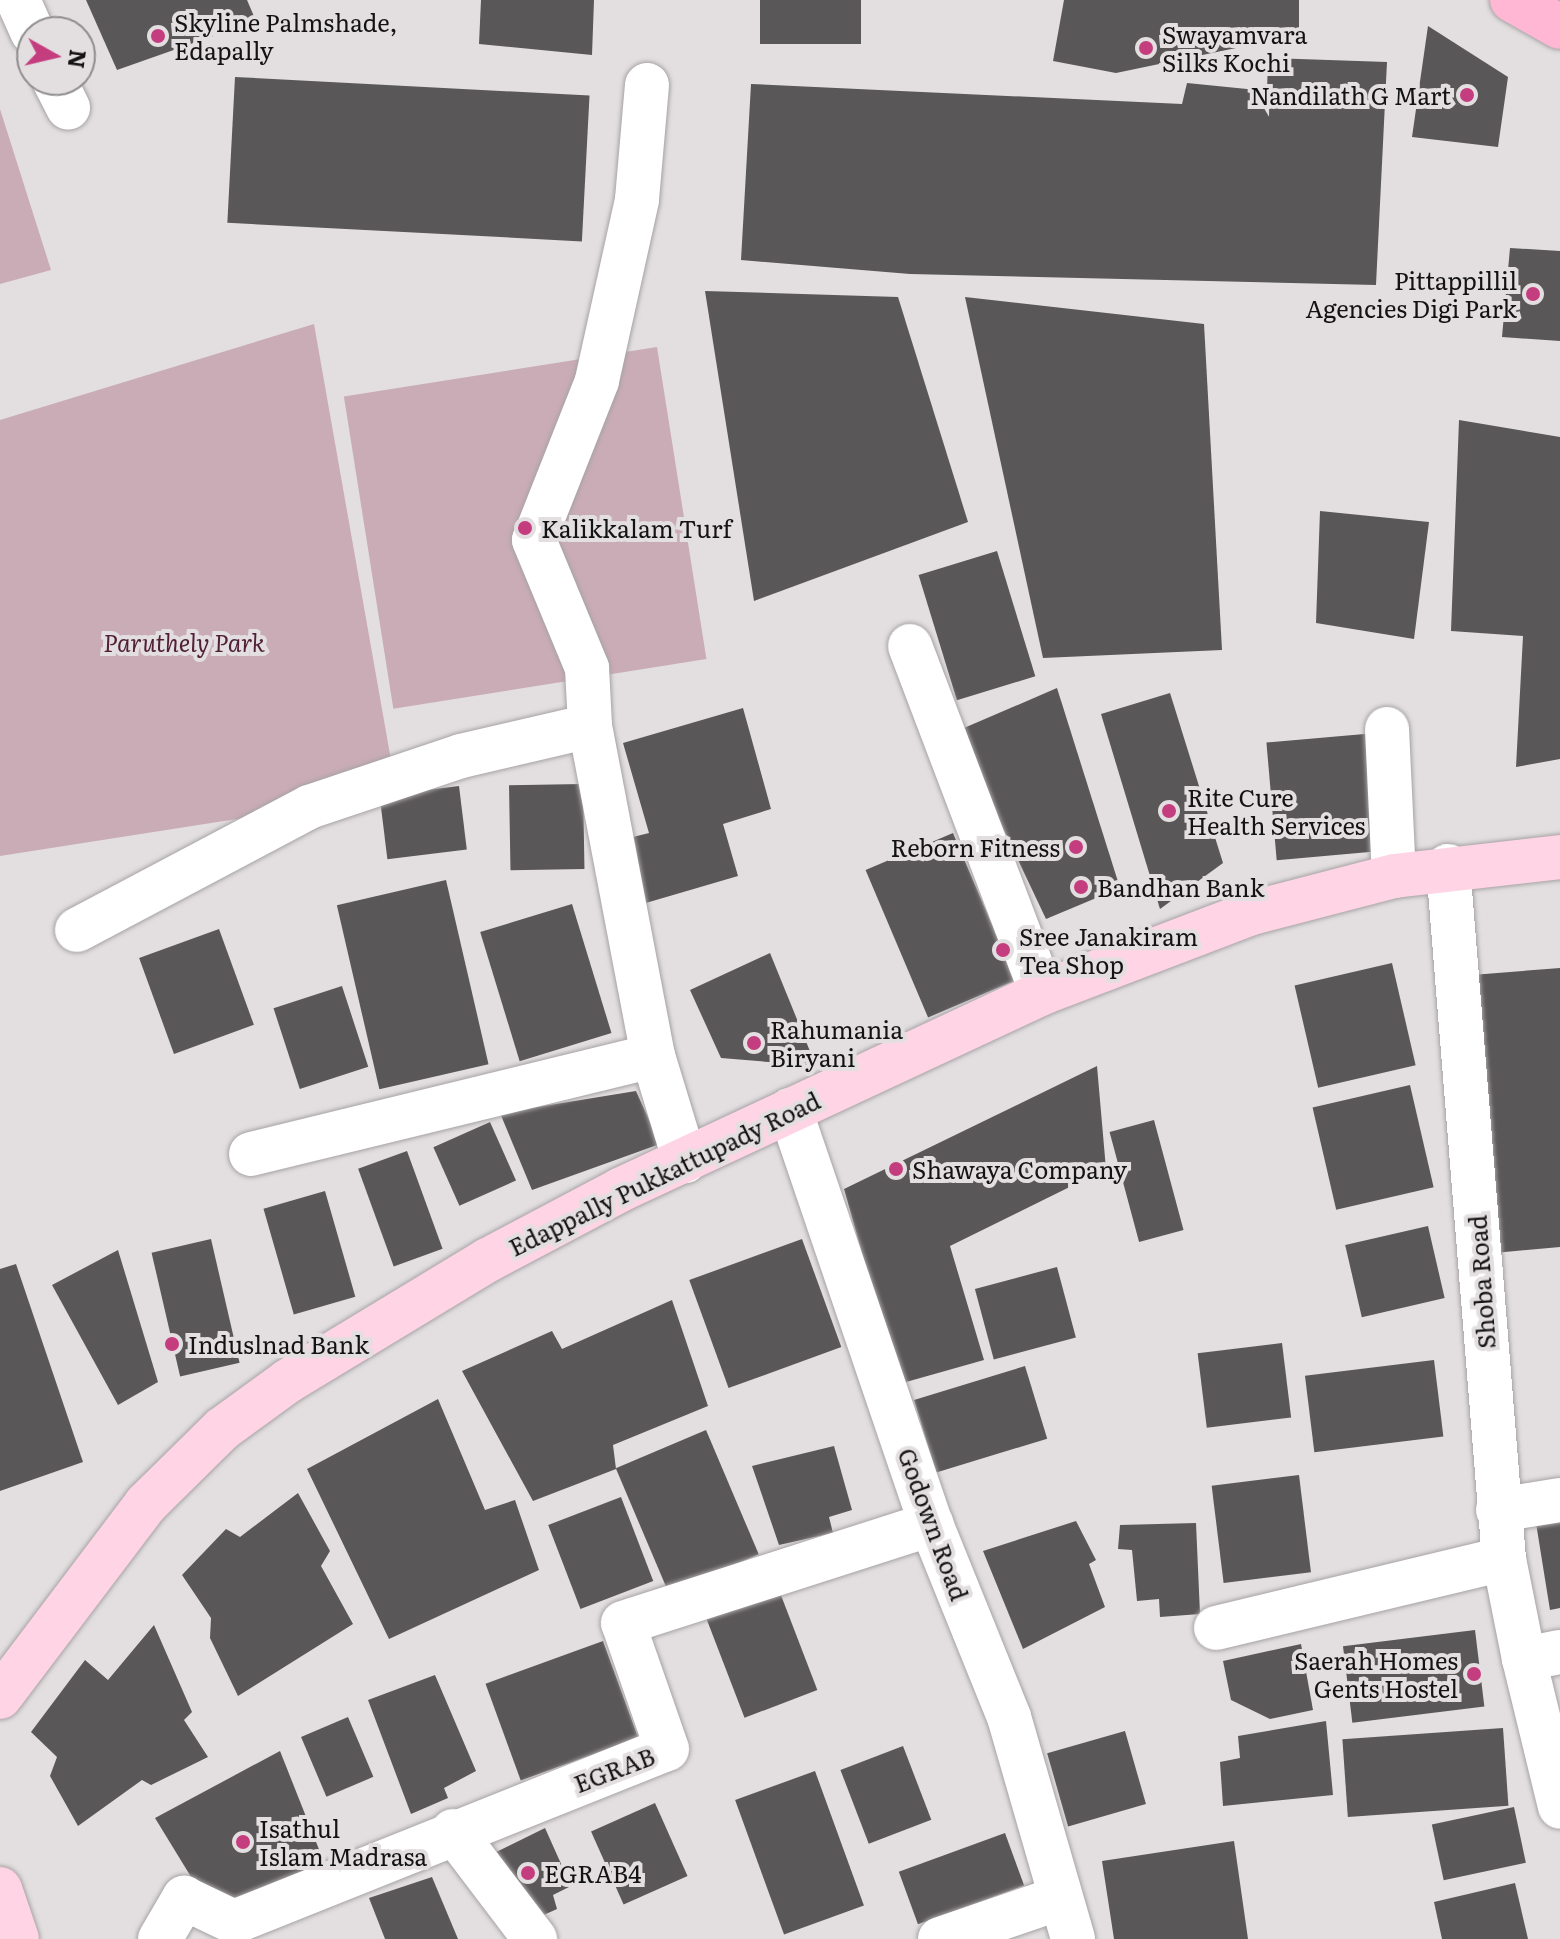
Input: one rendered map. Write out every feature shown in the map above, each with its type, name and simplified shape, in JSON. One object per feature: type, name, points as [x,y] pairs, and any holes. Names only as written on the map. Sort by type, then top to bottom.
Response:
[{"type":"highway","points":[[1512,0],[1560,27]]},
{"type":"main road","points":[[1550,0],[1560,8]]},
{"type":"main road","name":"Edappally Pukkattupady Road","points":[[0,1697],[146,1504],[222,1429],[288,1381],[488,1260],[790,1110],[1042,993],[1252,913],[1394,876],[1448,866],[1560,857]]},
{"type":"main road","points":[[0,1889],[17,1939]]},
{"type":"street","points":[[647,85],[637,200],[597,381],[534,540],[587,668],[590,726],[653,1056],[685,1161]]},
{"type":"street","points":[[910,646],[1042,993]]},
{"type":"street","points":[[77,930],[309,807],[461,756],[590,726]]},
{"type":"street","points":[[1387,729],[1394,876]]},
{"type":"street","name":"Shoba Road","points":[[1448,866],[1498,1510],[1504,1559],[1542,1656],[1560,1807]]},
{"type":"street","points":[[251,1154],[653,1056]]},
{"type":"street","name":"Godown Road","points":[[790,1110],[931,1524],[1009,1717],[1073,1939]]},
{"type":"street","points":[[1498,1510],[1560,1500]]},
{"type":"street","name":"EGRAB","points":[[160,1939],[184,1898],[234,1922],[453,1831],[667,1749],[623,1623],[931,1524]]},
{"type":"street","points":[[1216,1628],[1504,1559]]},
{"type":"street","points":[[453,1831],[535,1939]]},
{"type":"street","points":[[940,1939],[1060,1898]]},
{"type":"green space","points":[[0,109],[51,270],[0,284]]},
{"type":"green space","name":"Paruthely Park","points":[[314,324],[397,794],[0,856],[0,420]]},
{"type":"green space","name":"Kalikkalam Turf","points":[[657,347],[706,659],[393,709],[344,397]]},
{"type":"building","name":"Skyline Palmshade, Edapally","points":[[86,0],[247,0],[256,21],[117,70],[96,16],[93,16]]},
{"type":"building","points":[[481,0],[594,0],[592,55],[479,44]]},
{"type":"building","points":[[760,0],[861,0],[861,44],[760,44]]},
{"type":"building","name":"Swayamvara Silks Kochi","points":[[1064,0],[1299,0],[1299,35],[1116,73],[1053,61]]},
{"type":"building","points":[[1428,26],[1508,77],[1498,147],[1412,137]]},
{"type":"building","points":[[1268,58],[1387,62],[1376,285],[910,274],[741,260],[751,84],[1182,104],[1187,83],[1267,91]]},
{"type":"building","points":[[235,77],[590,96],[582,241],[227,223]]},
{"type":"building","name":"Pittappillil Agencies Digi Park","points":[[1510,248],[1560,251],[1560,341],[1502,337]]},
{"type":"building","points":[[705,291],[898,297],[968,522],[754,601]]},
{"type":"building","points":[[965,297],[1204,324],[1222,650],[1043,658]]},
{"type":"building","points":[[1459,420],[1560,437],[1560,759],[1516,767],[1523,636],[1451,631]]},
{"type":"building","points":[[1320,511],[1429,522],[1414,639],[1316,623]]},
{"type":"building","points":[[997,551],[1035,676],[957,700],[919,575]]},
{"type":"building","points":[[1057,688],[1120,888],[1046,919],[957,731]]},
{"type":"building","points":[[1170,693],[1223,863],[1160,909],[1101,714]]},
{"type":"building","points":[[743,708],[771,809],[723,824],[738,876],[639,905],[621,840],[649,833],[623,743]]},
{"type":"building","points":[[1376,733],[1386,851],[1277,860],[1266,743]]},
{"type":"building","points":[[583,784],[584,869],[510,870],[509,785]]},
{"type":"building","points":[[459,786],[467,850],[387,859],[380,796]]},
{"type":"building","points":[[953,833],[1016,980],[928,1017],[866,870]]},
{"type":"building","points":[[446,880],[489,1064],[379,1089],[337,905]]},
{"type":"building","points":[[572,904],[611,1033],[520,1061],[480,932]]},
{"type":"building","points":[[219,929],[254,1025],[174,1054],[139,958]]},
{"type":"building","points":[[770,953],[816,1066],[721,1058],[690,990]]},
{"type":"building","points":[[1392,963],[1416,1065],[1318,1088],[1295,985]]},
{"type":"building","points":[[1560,968],[1560,1247],[1494,1253],[1472,975]]},
{"type":"building","points":[[342,986],[368,1067],[300,1089],[274,1008]]},
{"type":"building","points":[[1097,1066],[1106,1169],[950,1246],[984,1360],[899,1384],[844,1189]]},
{"type":"building","points":[[1410,1085],[1434,1187],[1336,1210],[1313,1107]]},
{"type":"building","points":[[636,1091],[660,1144],[532,1190],[500,1113]]},
{"type":"building","points":[[1154,1120],[1184,1230],[1139,1242],[1110,1132]]},
{"type":"building","points":[[490,1122],[516,1180],[459,1206],[433,1147]]},
{"type":"building","points":[[407,1151],[443,1249],[394,1267],[358,1169]]},
{"type":"building","points":[[325,1191],[355,1297],[294,1314],[263,1209]]},
{"type":"building","points":[[1428,1226],[1445,1298],[1362,1317],[1345,1245]]},
{"type":"building","points":[[211,1239],[240,1363],[180,1376],[152,1253]]},
{"type":"building","points":[[802,1239],[841,1347],[729,1388],[689,1280]]},
{"type":"building","points":[[118,1250],[158,1382],[118,1405],[52,1285]]},
{"type":"building","points":[[16,1264],[83,1462],[0,1491],[0,1269]]},
{"type":"building","points":[[1057,1267],[1076,1338],[994,1360],[975,1289]]},
{"type":"building","points":[[672,1300],[708,1406],[613,1445],[616,1469],[533,1501],[462,1371],[552,1331],[562,1349]]},
{"type":"building","points":[[1282,1343],[1291,1417],[1207,1428],[1198,1353]]},
{"type":"building","points":[[1434,1360],[1443,1436],[1314,1452],[1305,1376]]},
{"type":"building","points":[[1025,1366],[1047,1439],[936,1473],[914,1400]]},
{"type":"building","points":[[438,1399],[485,1510],[515,1500],[539,1570],[389,1639],[307,1469]]},
{"type":"building","points":[[706,1430],[759,1554],[669,1593],[616,1468]]},
{"type":"building","points":[[834,1446],[852,1510],[829,1517],[833,1533],[779,1545],[752,1466]]},
{"type":"building","points":[[1299,1475],[1311,1572],[1224,1583],[1212,1486]]},
{"type":"building","points":[[298,1493],[330,1551],[321,1566],[353,1624],[238,1696],[210,1638],[211,1618],[182,1575],[226,1529],[240,1537]]},
{"type":"building","points":[[621,1497],[653,1581],[580,1609],[548,1525]]},
{"type":"building","points":[[1560,1519],[1560,1608],[1550,1610],[1536,1523]]},
{"type":"building","points":[[1076,1521],[1096,1560],[1089,1564],[1105,1607],[1023,1649],[983,1551]]},
{"type":"building","points":[[1196,1523],[1200,1614],[1160,1617],[1159,1599],[1137,1601],[1132,1550],[1118,1549],[1120,1525]]},
{"type":"building","points":[[779,1590],[817,1690],[745,1718],[706,1618]]},
{"type":"building","points":[[154,1625],[192,1712],[184,1720],[208,1757],[151,1785],[142,1780],[78,1826],[50,1776],[57,1757],[31,1732],[85,1660],[108,1680]]},
{"type":"building","points":[[1475,1630],[1484,1706],[1352,1723],[1343,1646]]},
{"type":"building","points":[[603,1641],[638,1738],[521,1781],[486,1684]]},
{"type":"building","points":[[1301,1644],[1313,1710],[1270,1719],[1231,1700],[1223,1661]]},
{"type":"building","points":[[435,1675],[476,1771],[444,1788],[448,1798],[411,1814],[368,1700]]},
{"type":"building","points":[[348,1717],[373,1777],[326,1797],[301,1737]]},
{"type":"building","points":[[1326,1721],[1333,1795],[1223,1806],[1220,1762],[1240,1758],[1238,1736]]},
{"type":"building","points":[[1503,1728],[1508,1806],[1348,1817],[1342,1739]]},
{"type":"building","points":[[1125,1731],[1146,1804],[1068,1826],[1047,1753]]},
{"type":"building","points":[[903,1746],[931,1820],[869,1844],[840,1770]]},
{"type":"building","name":"Isathul Islam Madrasa","points":[[280,1751],[326,1867],[228,1900],[196,1885],[155,1818]]},
{"type":"building","points":[[815,1771],[864,1905],[784,1934],[735,1800]]},
{"type":"building","points":[[655,1803],[688,1876],[624,1905],[591,1831]]},
{"type":"building","points":[[1514,1807],[1526,1863],[1444,1880],[1432,1824]]},
{"type":"building","name":"EGRAB4","points":[[545,1828],[571,1886],[553,1895],[557,1909],[528,1922],[480,1860]]},
{"type":"building","points":[[1005,1833],[1024,1886],[918,1924],[899,1872]]},
{"type":"building","points":[[1234,1841],[1248,1939],[1114,1939],[1102,1861]]},
{"type":"building","points":[[432,1877],[458,1939],[385,1939],[369,1898]]},
{"type":"building","points":[[1515,1883],[1528,1939],[1442,1939],[1434,1902]]},
{"type":"place","name":"Skyline Palmshade, Edapally","points":[[158,36]]},
{"type":"place","name":"Swayamvara Silks Kochi","points":[[1146,48]]},
{"type":"place","name":"Nandilath G Mart","points":[[1467,95]]},
{"type":"place","name":"Pittappillil Agencies Digi Park","points":[[1533,294]]},
{"type":"place","name":"Kalikkalam Turf","points":[[525,528]]},
{"type":"place","name":"Rite Cure Health Services","points":[[1169,811]]},
{"type":"place","name":"Reborn Fitness","points":[[1076,847]]},
{"type":"place","name":"Bandhan Bank","points":[[1081,887]]},
{"type":"place","name":"Sree Janakiram Tea Shop","points":[[1003,950]]},
{"type":"place","name":"Rahumania Biryani","points":[[754,1043]]},
{"type":"place","name":"Shawaya Company","points":[[896,1169]]},
{"type":"place","name":"Induslnad Bank","points":[[172,1344]]},
{"type":"place","name":"Saerah Homes Gents Hostel","points":[[1474,1674]]},
{"type":"place","name":"Isathul Islam Madrasa","points":[[243,1842]]},
{"type":"place","name":"EGRAB4","points":[[528,1873]]}]
